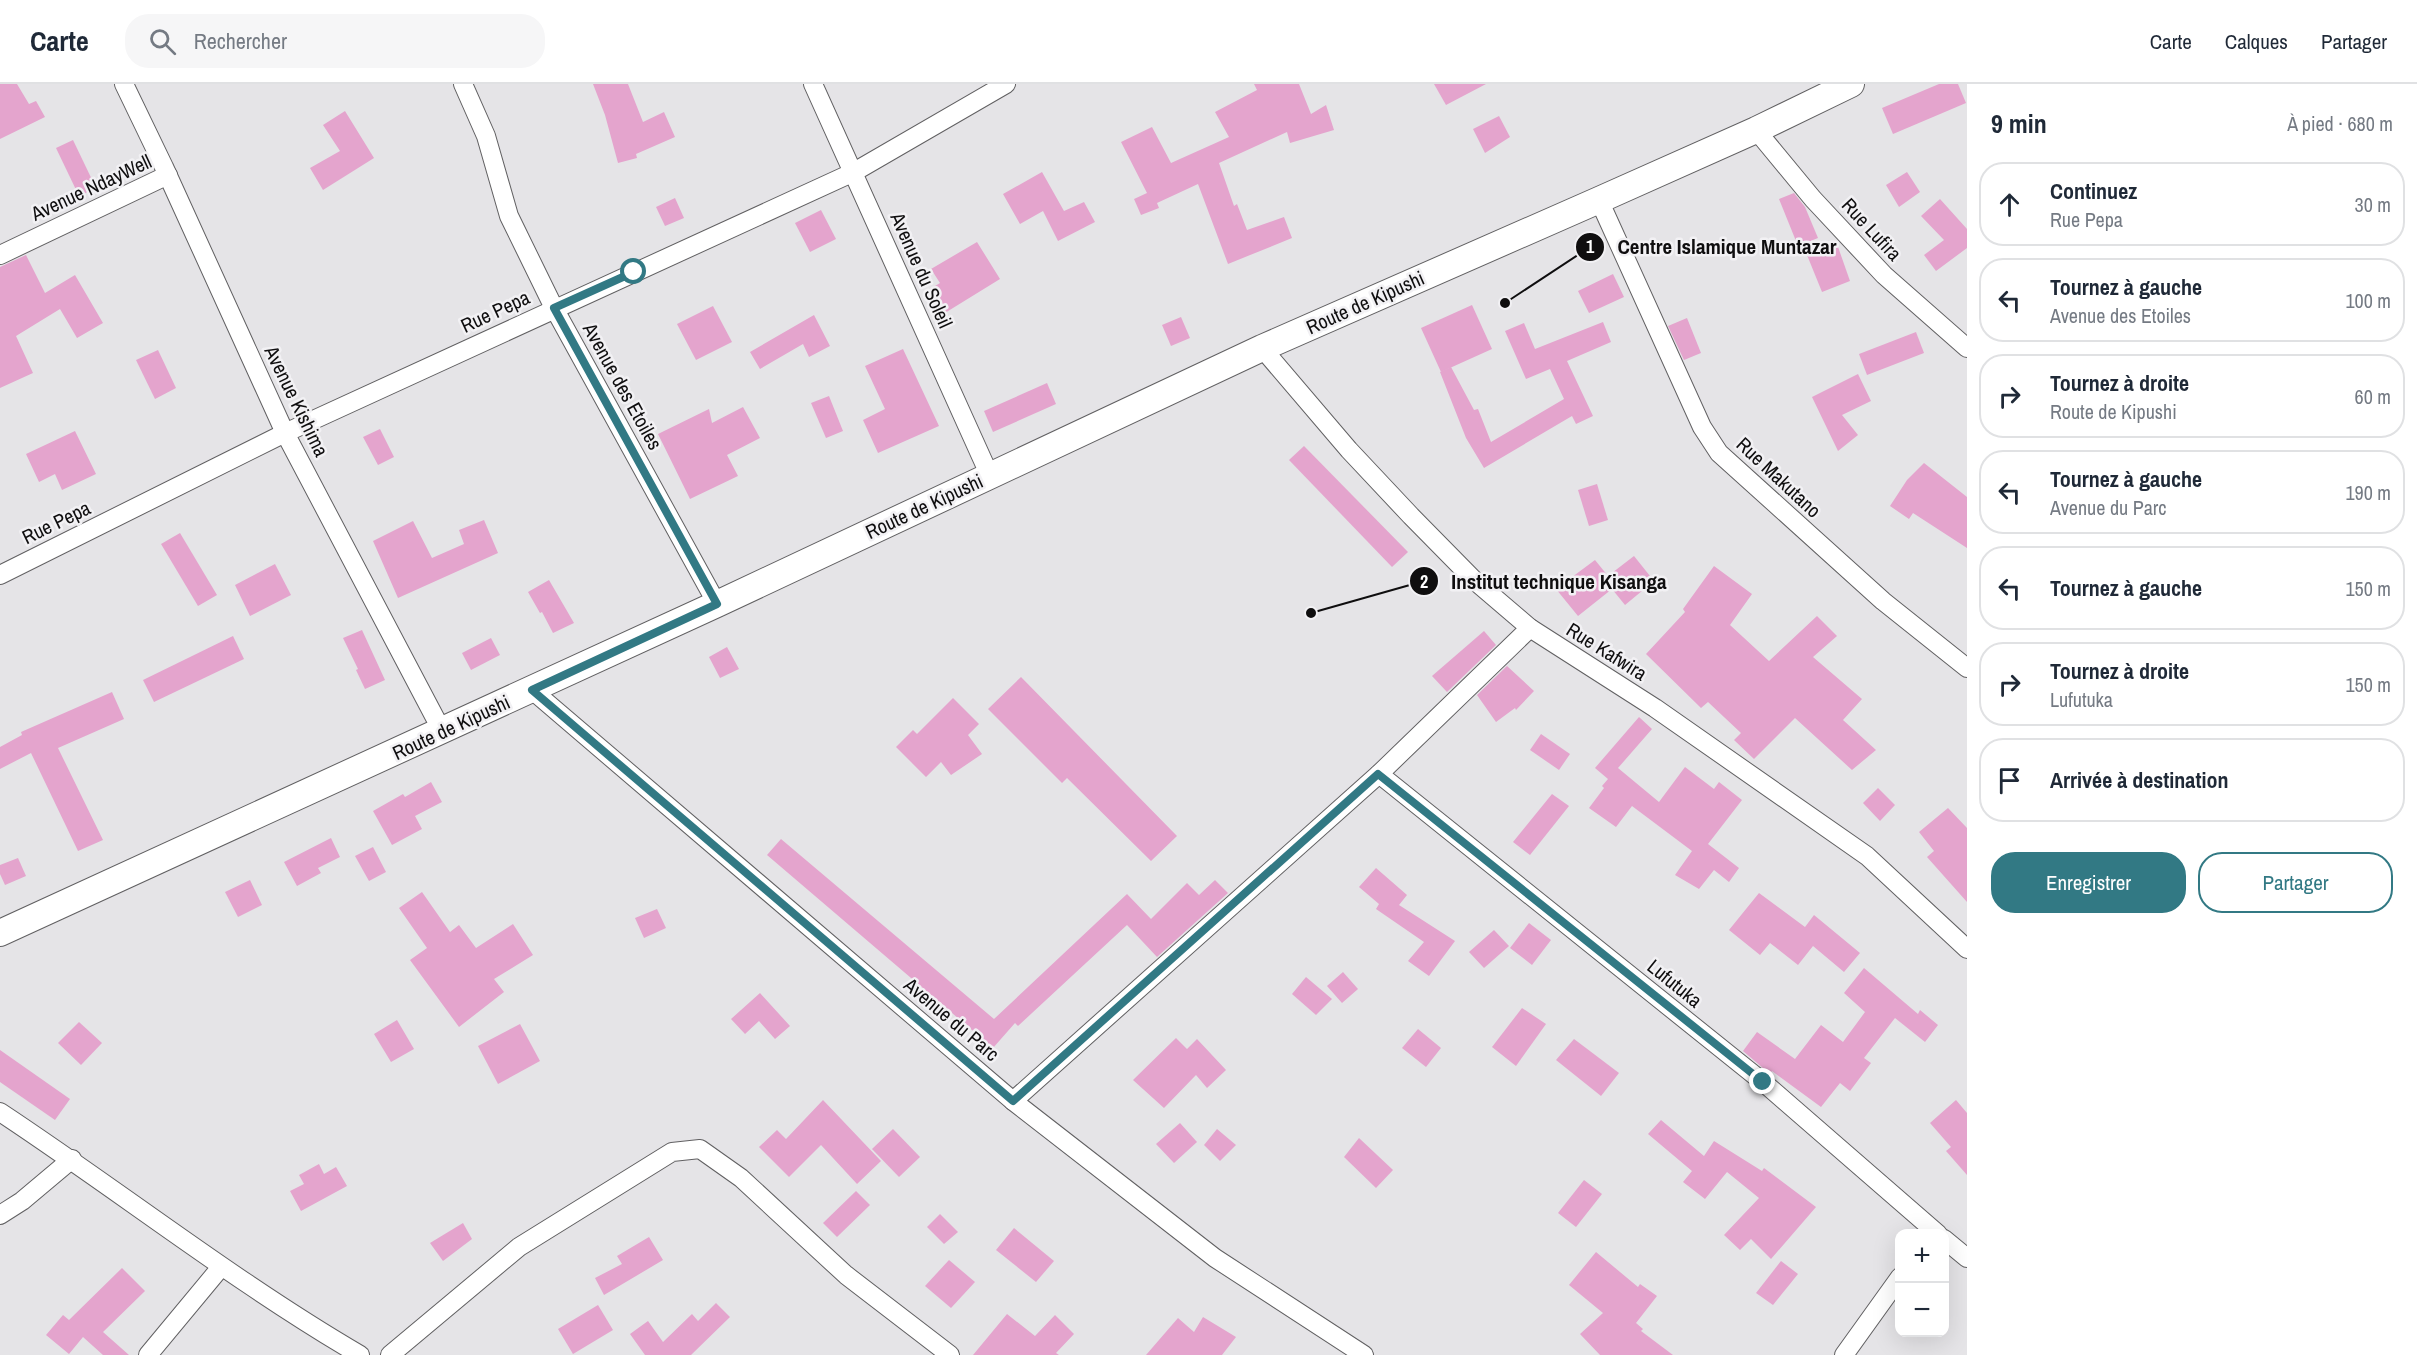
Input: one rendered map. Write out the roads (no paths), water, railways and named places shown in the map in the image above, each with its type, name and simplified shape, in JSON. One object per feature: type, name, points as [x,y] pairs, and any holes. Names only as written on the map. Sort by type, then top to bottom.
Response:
[{"type":"main road","name":"Route de Kipushi","points":[[0,933],[532,690],[1262,348],[1599,200],[1851,84]]},
{"type":"street","name":"Avenue Kishima","points":[[124,84],[168,175],[285,433],[442,731]]},
{"type":"street","name":"Avenue des Etoiles","points":[[464,84],[486,136],[509,216],[554,308],[717,604]]},
{"type":"street","name":"Avenue du Soleil","points":[[813,84],[989,474]]},
{"type":"street","name":"Rue Pepa","points":[[0,575],[285,433],[854,172],[1006,84]]},
{"type":"street","name":"Rue Lufira","points":[[1756,129],[1813,199],[1884,275],[1967,348]]},
{"type":"street","name":"Avenue NdayWell","points":[[0,255],[168,175]]},
{"type":"street","name":"Rue Makutano","points":[[1599,200],[1702,428],[1719,453],[1883,601],[1967,668]]},
{"type":"street","name":"Rue Kafwira","points":[[1262,348],[1349,450],[1411,516],[1475,581],[1530,628],[1655,708],[1867,856],[1967,949]]},
{"type":"street","points":[[1013,1101],[1378,774],[1530,628]]},
{"type":"street","name":"Avenue du Parc","points":[[532,690],[1013,1101],[1215,1258],[1364,1355]]},
{"type":"street","name":"Lufutuka","points":[[1378,774],[1763,1082],[1931,1229]]},
{"type":"street","points":[[0,1112],[72,1159],[332,1348],[360,1355]]},
{"type":"street","points":[[390,1355],[519,1247],[672,1152],[700,1149],[741,1179],[846,1275],[950,1355]]},
{"type":"street","points":[[0,1215],[22,1201],[72,1159]]},
{"type":"street","name":"Lufutuka","points":[[1949,1244],[1967,1258]]},
{"type":"street","points":[[148,1355],[221,1267]]},
{"type":"street","points":[[1844,1355],[1895,1283]]},
{"type":"place","name":"Centre Islamique Muntazar","points":[[1505,303]]},
{"type":"place","name":"Institut technique Kisanga","points":[[1311,613]]}]
